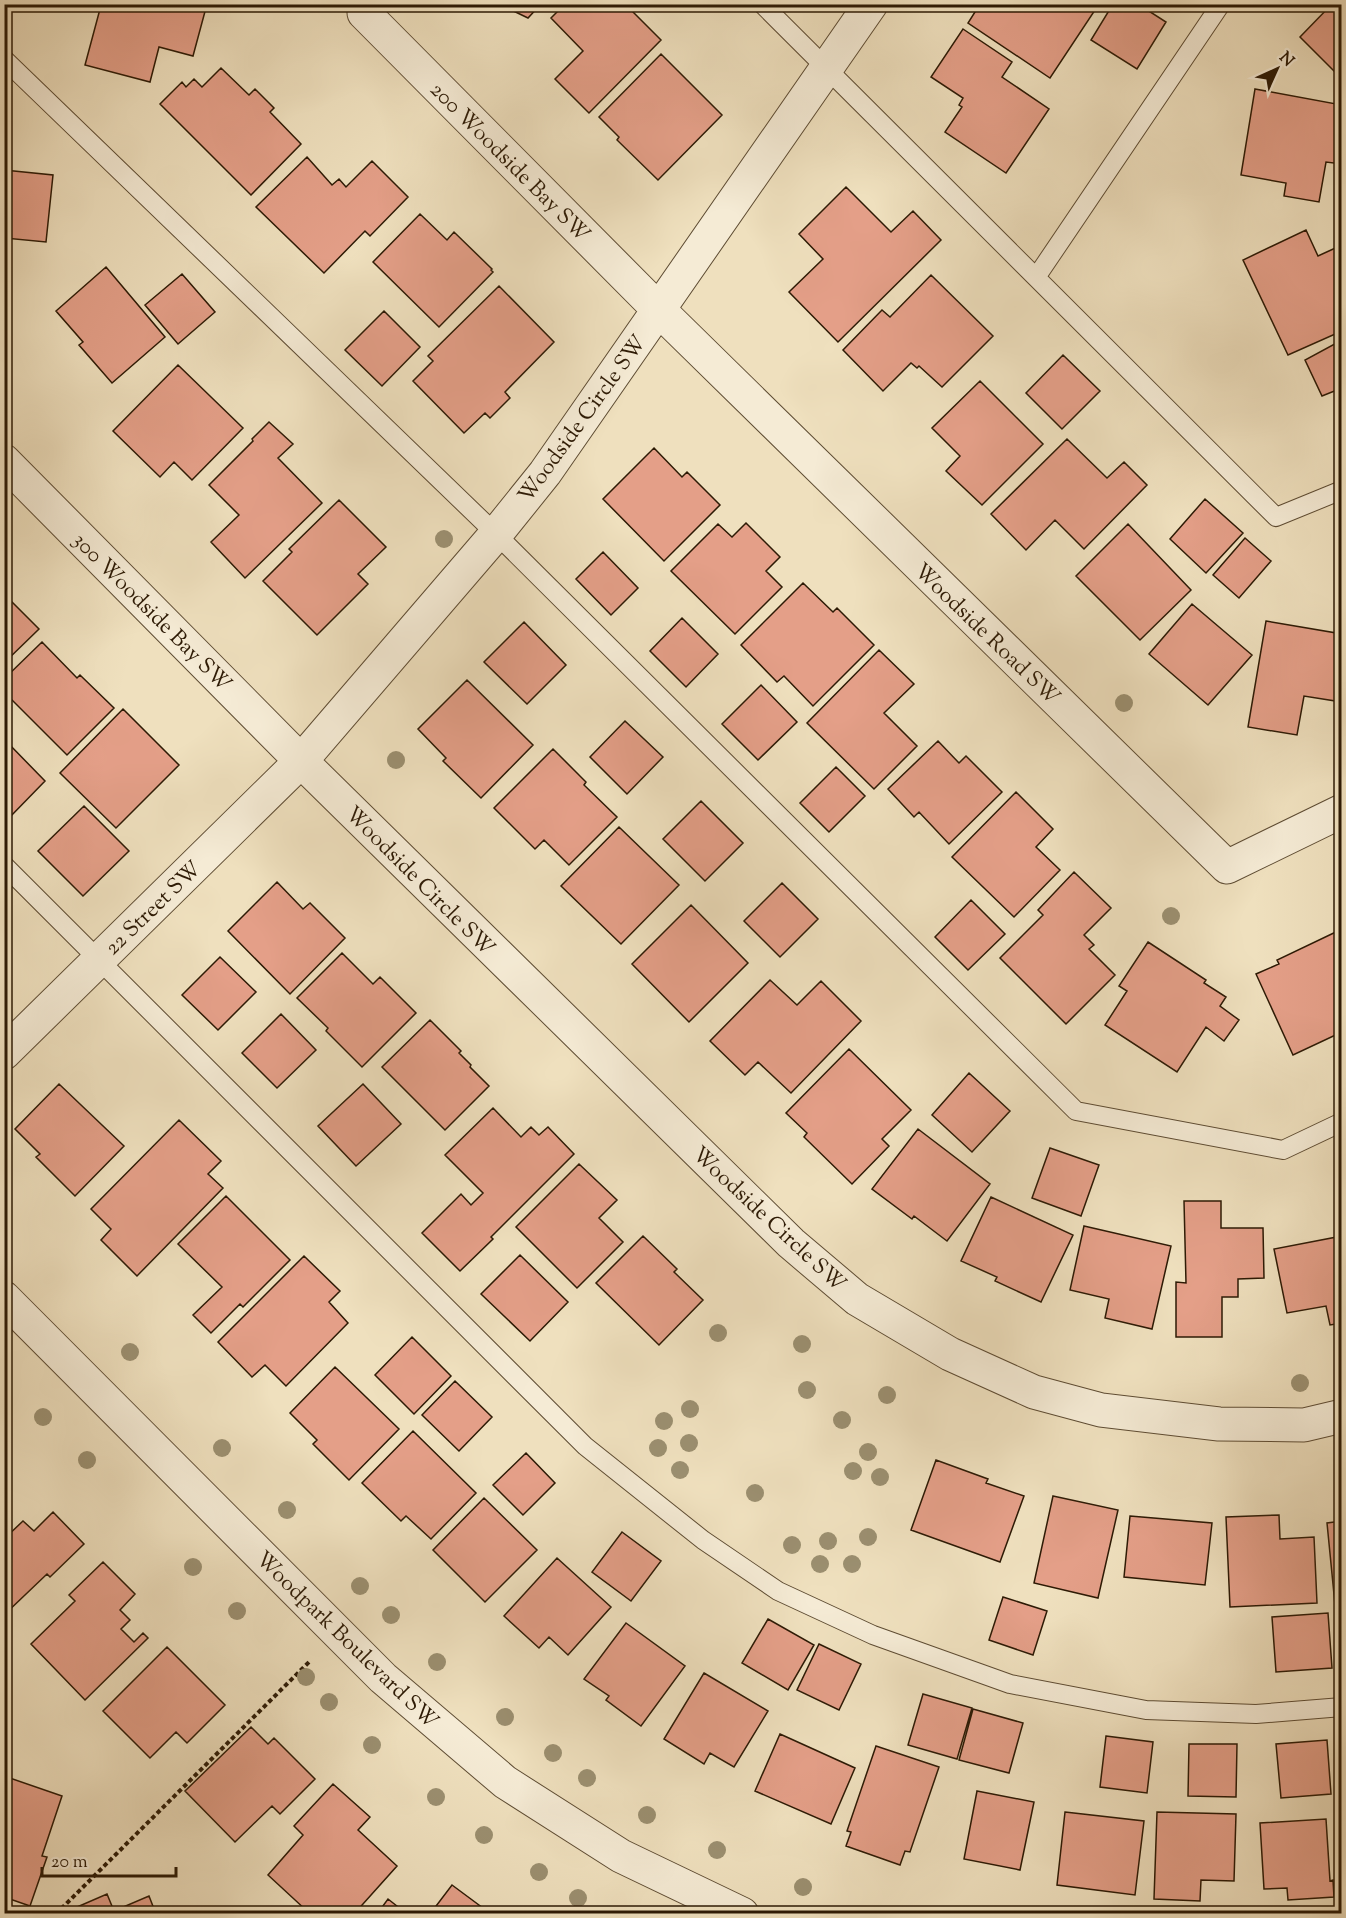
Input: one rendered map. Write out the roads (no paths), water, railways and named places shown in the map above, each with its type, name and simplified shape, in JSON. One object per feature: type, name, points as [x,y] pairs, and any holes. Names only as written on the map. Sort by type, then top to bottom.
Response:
[{"type":"street","name":"Woodside Circle SW","points":[[871,4],[545,473],[496,534],[301,761],[791,1243],[857,1299],[950,1354],[1034,1392],[1101,1410],[1219,1424],[1304,1425],[1341,1416]]},
{"type":"street","name":"200 Woodside Bay SW","points":[[364,13],[658,309]]},
{"type":"street","name":"Woodside Road SW","points":[[658,309],[1227,867],[1341,811]]},
{"type":"street","name":"300 Woodside Bay SW","points":[[4,461],[301,761]]},
{"type":"street","name":"22 Street SW","points":[[4,1053],[301,761]]},
{"type":"street","name":"Woodpark Boulevard SW","points":[[4,1298],[383,1678],[505,1782],[621,1856],[742,1914]]},
{"type":"lane","points":[[762,4],[1276,517],[1341,490]]},
{"type":"lane","points":[[1036,276],[1221,4]]},
{"type":"lane","points":[[4,59],[496,534],[1076,1112],[1283,1150],[1341,1122]]},
{"type":"lane","points":[[4,865],[585,1446],[702,1540],[778,1591],[873,1635],[1011,1684],[1146,1710],[1256,1714],[1341,1707]]}]
